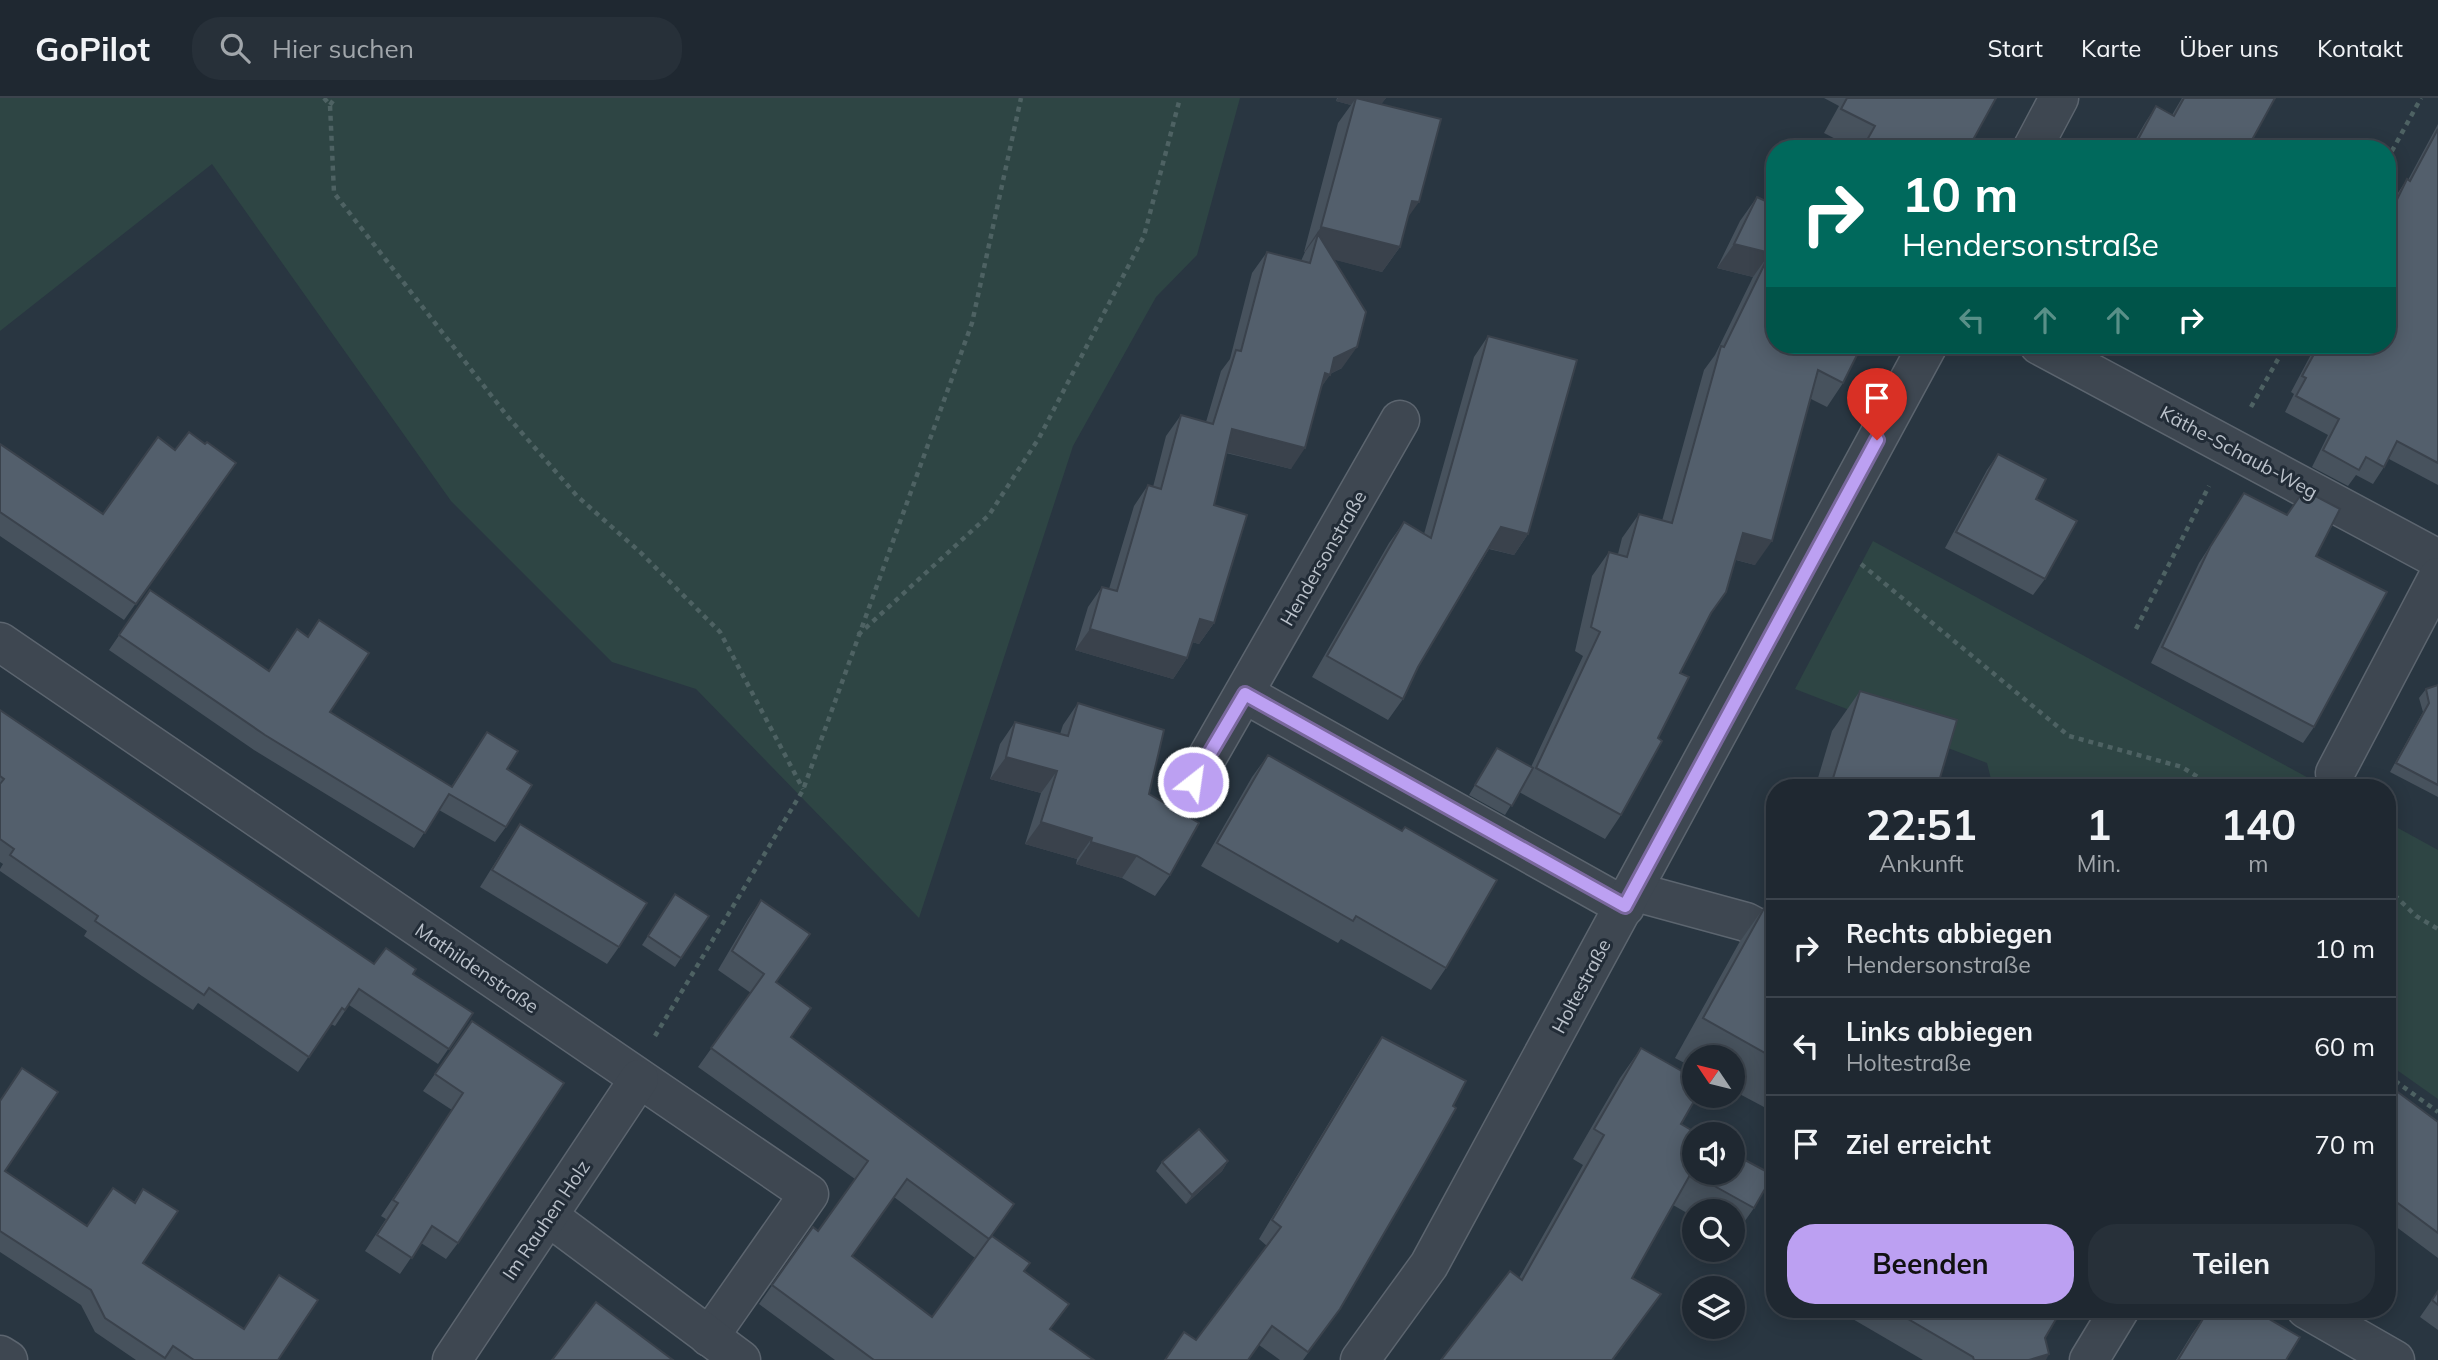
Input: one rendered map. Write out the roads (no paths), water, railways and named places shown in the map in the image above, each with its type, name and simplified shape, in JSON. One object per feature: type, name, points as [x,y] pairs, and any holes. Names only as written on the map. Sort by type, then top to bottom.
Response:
[{"type":"street","points":[[2037,140],[2059,98]]},
{"type":"street","name":"Holtestraße","points":[[1360,1360],[1429,1265],[1923,354]]},
{"type":"street","name":"Käthe-Schaub-Weg","points":[[2056,354],[2438,559]]},
{"type":"street","name":"Hendersonstraße","points":[[1193,782],[1401,420]]},
{"type":"street","points":[[2335,773],[2438,577]]},
{"type":"street","name":"Mathildenstraße","points":[[0,642],[809,1194],[709,1337]]},
{"type":"street","points":[[1245,694],[1628,899],[1746,922],[1766,933]]},
{"type":"street","name":"Im Rauhen Holz","points":[[452,1360],[636,1077]]},
{"type":"street","points":[[548,1216],[741,1360]]},
{"type":"street","points":[[2089,1360],[2115,1318]]},
{"type":"street","points":[[2322,1318],[2395,1360]]},
{"type":"street","points":[[0,1355],[8,1360]]}]
